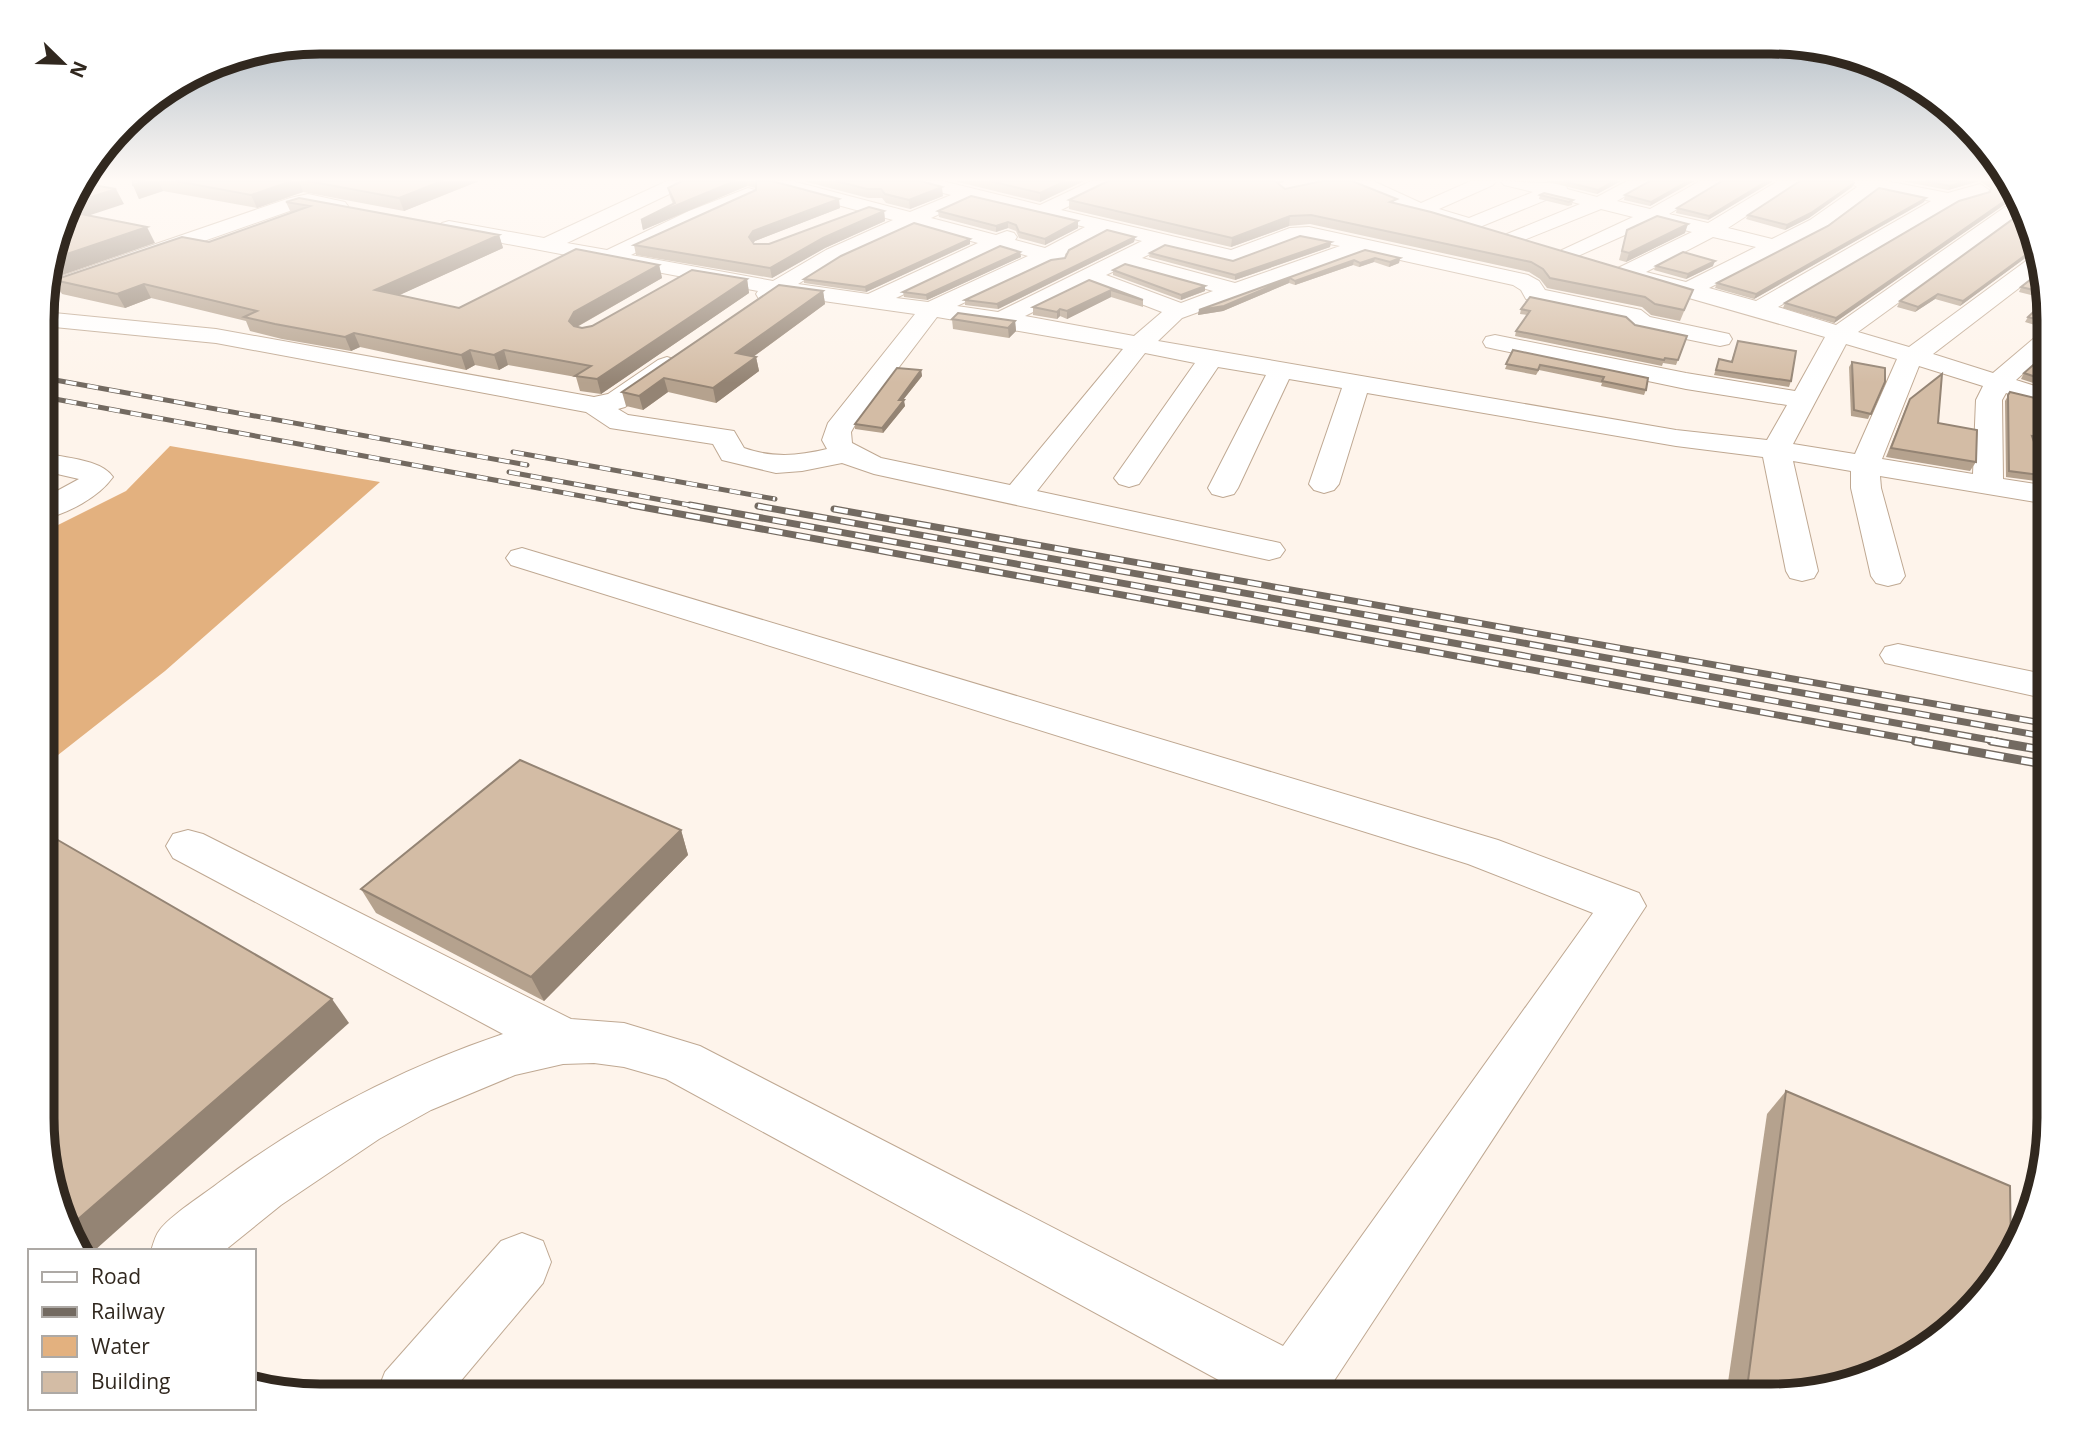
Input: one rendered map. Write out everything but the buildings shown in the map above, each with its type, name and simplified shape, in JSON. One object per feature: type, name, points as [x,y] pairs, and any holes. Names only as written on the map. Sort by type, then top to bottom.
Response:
[{"type":"street","points":[[57,285],[164,248]]},
{"type":"street","points":[[555,248],[776,288],[1001,319],[1357,383],[1689,410],[1803,400]]},
{"type":"street","points":[[607,258],[627,248]]},
{"type":"street","points":[[753,304],[846,248]]},
{"type":"street","points":[[869,302],[981,248]]},
{"type":"street","points":[[1022,248],[1094,273],[1179,310]]},
{"type":"street","points":[[1060,248],[929,310],[836,432],[837,442],[846,453],[874,465],[1269,550]]},
{"type":"street","points":[[1001,319],[1145,248]]},
{"type":"street","points":[[1195,248],[1233,257]]},
{"type":"street","points":[[1181,275],[1256,248]]},
{"type":"street","points":[[1018,495],[1139,345],[1179,310],[1354,248]]},
{"type":"street","points":[[1377,248],[1520,280],[1531,286],[1534,294],[1595,295],[1687,291],[1754,308],[2037,394]]},
{"type":"street","points":[[1549,248],[1569,254],[1582,248]]},
{"type":"street","points":[[1595,295],[1679,248]]},
{"type":"street","points":[[1687,291],[1771,248]]},
{"type":"street","points":[[1689,410],[1724,331],[1754,308],[1861,248]]},
{"type":"street","points":[[1802,571],[1776,450],[1839,334],[1959,248]]},
{"type":"street","points":[[1569,254],[1595,295],[1716,347]]},
{"type":"street","points":[[1123,259],[1234,290]]},
{"type":"street","points":[[1888,576],[1866,488],[1865,465],[1911,356],[1926,348],[2032,268]]},
{"type":"street","points":[[658,292],[691,274]]},
{"type":"street","points":[[54,320],[216,336],[594,405],[616,401],[684,353]]},
{"type":"street","points":[[1495,342],[1689,410],[1776,450],[2037,493]]},
{"type":"street","points":[[1987,485],[1989,400],[1998,382],[2037,348]]},
{"type":"street","points":[[1129,478],[1211,358]]},
{"type":"street","points":[[1223,488],[1281,370]]},
{"type":"street","points":[[1324,484],[1357,383]]},
{"type":"street","points":[[594,405],[620,422],[724,438],[732,454],[757,463],[786,465],[846,453]]},
{"type":"street","points":[[54,464],[87,472],[98,478],[88,487],[54,505]]},
{"type":"street","points":[[522,558],[1483,852],[1623,906],[1295,1384]]},
{"type":"street","points":[[1898,655],[2037,685]]},
{"type":"street","points":[[188,846],[565,1041]]},
{"type":"street","points":[[182,1249],[290,1166],[396,1102],[487,1061],[565,1041],[630,1044],[682,1062],[1277,1384]]},
{"type":"street","points":[[417,1384],[522,1262]]},
{"type":"water","points":[[170,446],[380,482],[165,671],[54,758],[54,527],[126,491]]},
{"type":"railway","points":[[54,380],[527,465]]},
{"type":"railway","points":[[54,399],[641,507]]},
{"type":"railway","points":[[513,452],[775,499]]},
{"type":"railway","points":[[509,472],[700,507]]},
{"type":"railway","points":[[631,505],[1925,742]]},
{"type":"railway","points":[[690,505],[2001,742]]},
{"type":"railway","points":[[761,507],[758,506],[2037,735]]},
{"type":"railway","points":[[834,509],[2037,722]]},
{"type":"railway","points":[[1915,741],[2037,763]]},
{"type":"railway","points":[[1991,741],[2037,749]]}]
